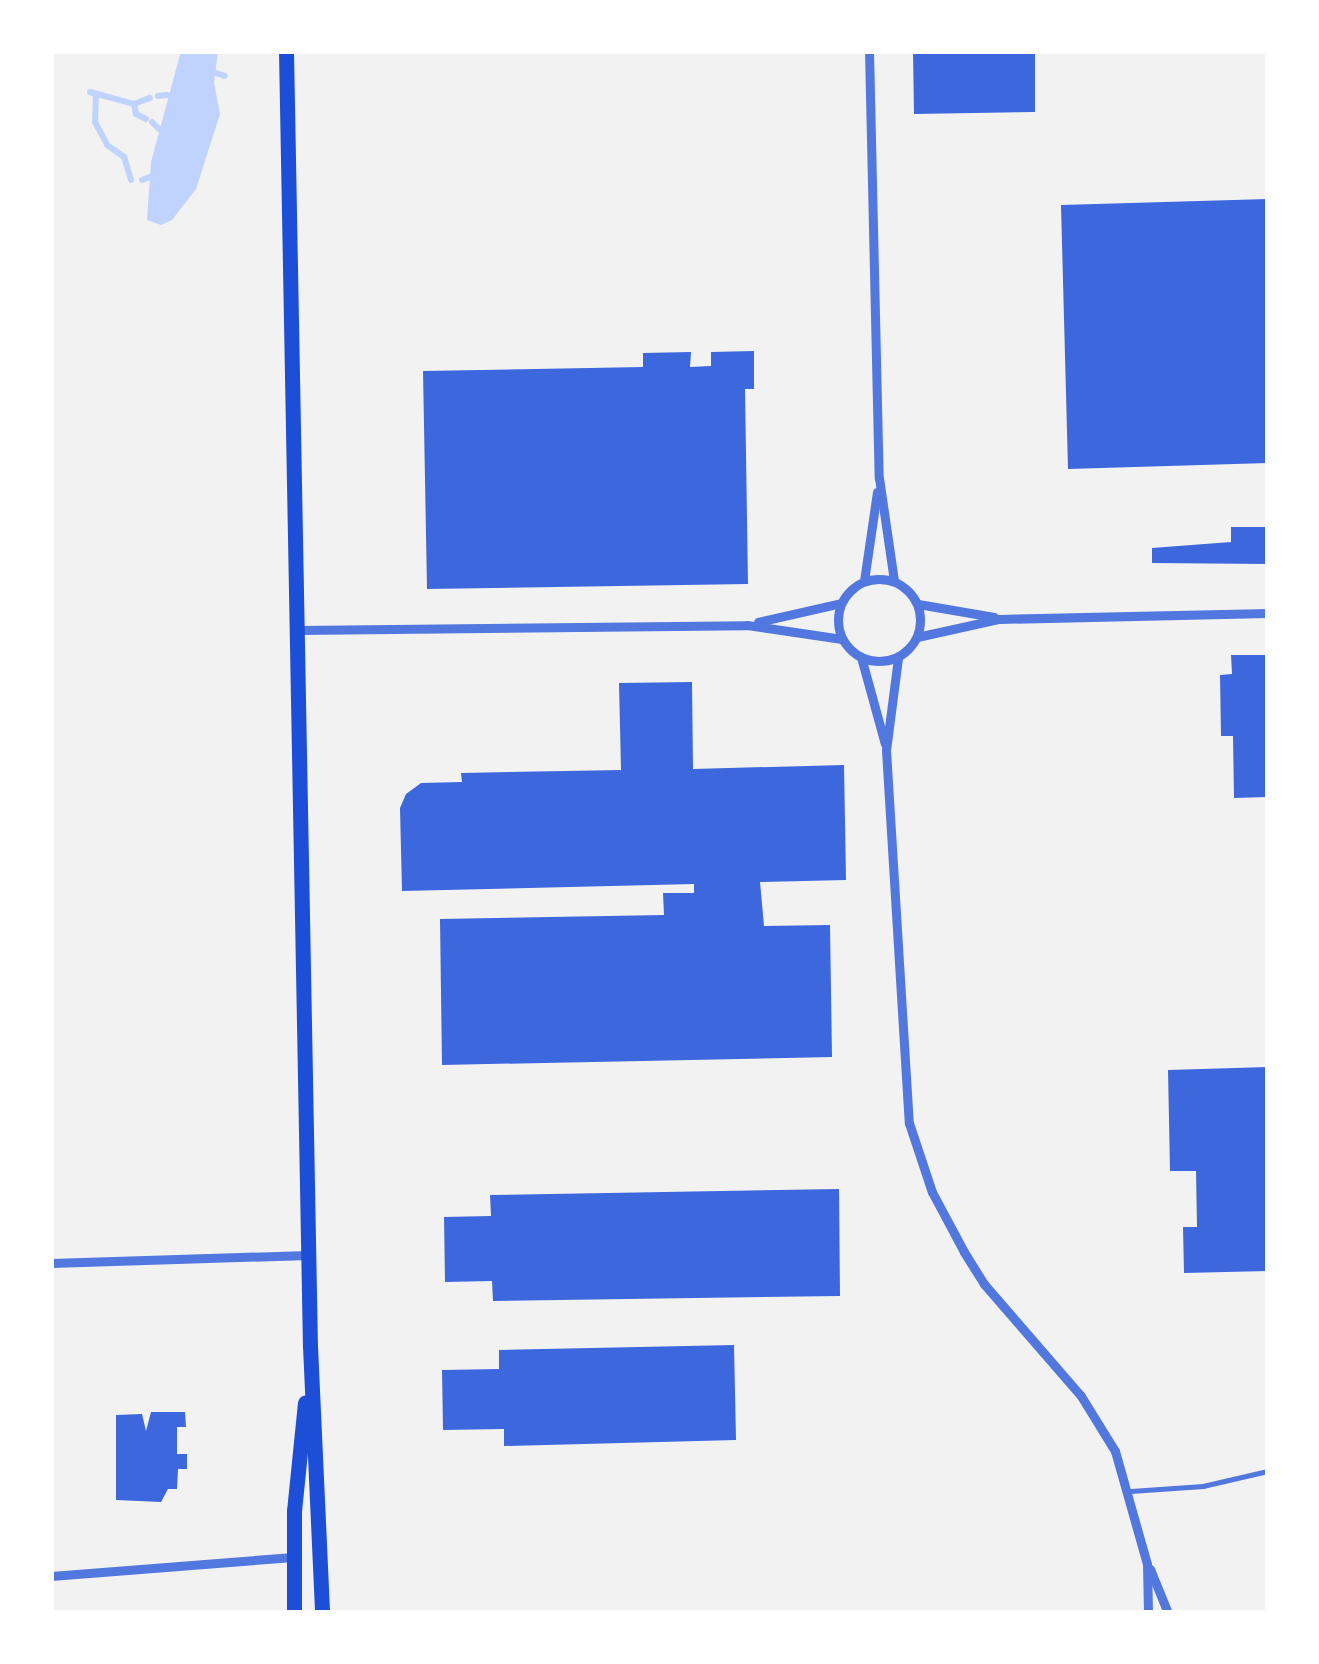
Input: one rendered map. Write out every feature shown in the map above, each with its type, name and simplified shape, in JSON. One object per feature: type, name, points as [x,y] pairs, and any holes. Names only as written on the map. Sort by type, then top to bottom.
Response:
[{"type":"main road","points":[[286,51],[310,1346],[322,1613]]},
{"type":"main road","points":[[294,1613],[293,1558],[310,1346]]},
{"type":"street","points":[[869,51],[879,478],[894,581],[918,604],[999,619]]},
{"type":"street","points":[[747,625],[842,603],[864,581],[879,478]]},
{"type":"street","points":[[864,581],[894,581]]},
{"type":"street","points":[[842,603],[842,639]]},
{"type":"street","points":[[917,637],[918,604]]},
{"type":"street","points":[[1168,1613],[1147,1564],[1131,1492],[1115,1450],[1081,1396],[984,1283],[932,1192],[909,1123],[886,750],[898,658],[917,637],[999,619],[1268,613]]},
{"type":"street","points":[[298,631],[747,625],[842,639],[861,657],[886,750]]},
{"type":"street","points":[[861,657],[898,658]]},
{"type":"street","points":[[51,1263],[308,1255]]},
{"type":"street","points":[[51,1576],[293,1558]]},
{"type":"street","points":[[1147,1564],[1148,1613]]},
{"type":"lane","points":[[1131,1492],[1203,1486],[1268,1471]]},
{"type":"water","points":[[181,51],[218,51],[214,83],[220,114],[196,189],[172,220],[161,225],[147,220],[151,162]]},
{"type":"building","points":[[913,51],[1035,51],[1035,112],[914,114]]},
{"type":"building","points":[[1268,199],[1268,463],[1068,469],[1061,205]]},
{"type":"building","points":[[754,351],[754,389],[745,389],[748,584],[427,589],[423,371],[643,367],[643,353],[691,352],[690,367],[711,366],[711,352]]},
{"type":"building","points":[[1231,527],[1268,527],[1268,564],[1152,563],[1152,548],[1231,542]]},
{"type":"building","points":[[1231,655],[1268,655],[1268,797],[1234,798],[1233,736],[1221,736],[1220,675],[1232,674]]},
{"type":"building","points":[[692,682],[693,769],[844,765],[846,880],[760,882],[764,926],[830,925],[832,1057],[442,1065],[440,919],[664,915],[663,893],[694,893],[694,884],[402,891],[400,808],[406,794],[421,783],[462,782],[461,773],[621,770],[619,683]]},
{"type":"building","points":[[1268,1067],[1268,1271],[1184,1273],[1183,1227],[1197,1227],[1196,1171],[1170,1171],[1168,1070]]},
{"type":"building","points":[[839,1189],[840,1296],[493,1301],[492,1281],[445,1282],[444,1217],[491,1216],[490,1195]]},
{"type":"building","points":[[734,1345],[736,1440],[504,1446],[504,1429],[443,1430],[442,1370],[499,1369],[499,1350]]},
{"type":"building","points":[[151,1412],[185,1412],[186,1427],[177,1427],[177,1454],[187,1454],[187,1469],[178,1469],[177,1489],[168,1489],[161,1502],[116,1500],[116,1415],[142,1414],[146,1431]]},
{"type":"waterway","points":[[216,73],[225,76]]},
{"type":"waterway","points":[[90,92],[134,104],[150,98]]},
{"type":"waterway","points":[[96,94],[95,122],[107,145],[124,157],[131,180]]},
{"type":"waterway","points":[[158,96],[167,95]]},
{"type":"waterway","points":[[134,104],[136,114],[146,119]]},
{"type":"waterway","points":[[152,122],[159,129]]},
{"type":"waterway","points":[[142,180],[150,177]]}]
